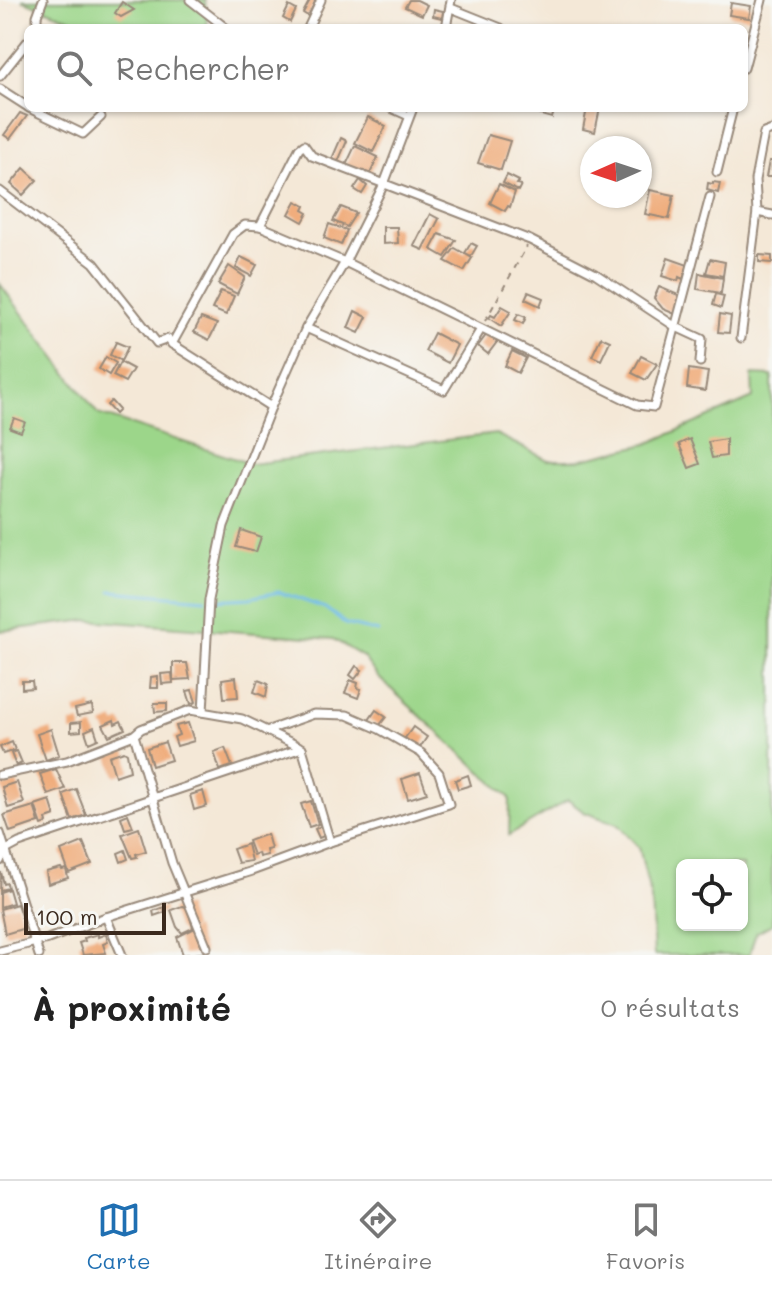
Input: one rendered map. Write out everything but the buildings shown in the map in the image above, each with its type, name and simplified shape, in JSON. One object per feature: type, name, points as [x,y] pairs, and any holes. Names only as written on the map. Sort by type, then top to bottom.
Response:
[{"type":"street","points":[[38,24],[43,0]]},
{"type":"street","points":[[190,0],[221,24]]},
{"type":"street","points":[[310,24],[321,0]]},
{"type":"street","points":[[748,53],[762,0]]},
{"type":"street","points":[[447,24],[451,4],[493,24]]},
{"type":"street","points":[[0,76],[24,46]]},
{"type":"street","points":[[0,89],[24,105]]},
{"type":"street","points":[[36,112],[83,134],[101,117]]},
{"type":"street","points":[[203,712],[209,599],[224,526],[306,328],[345,262],[384,184],[411,112]]},
{"type":"street","points":[[717,172],[732,112]]},
{"type":"street","points":[[741,338],[757,212],[755,180],[764,133],[772,130]]},
{"type":"street","points":[[260,226],[299,149],[304,145],[312,156],[530,240],[596,274],[676,327],[702,339],[700,362]]},
{"type":"street","points":[[0,191],[94,263],[157,343],[168,339],[271,407]]},
{"type":"street","points":[[172,344],[233,234],[245,225],[260,226],[345,262],[637,405],[654,407],[710,197]]},
{"type":"street","points":[[757,212],[772,215]]},
{"type":"street","points":[[306,328],[444,390],[481,329]]},
{"type":"street","points":[[0,775],[67,761],[190,710],[242,719],[302,748],[330,842]]},
{"type":"street","points":[[0,951],[262,868],[330,842],[449,804],[439,773],[421,753],[347,715],[314,714],[266,731]]},
{"type":"street","points":[[134,735],[151,798],[183,892],[207,947]]},
{"type":"street","points":[[0,861],[6,850],[68,825],[302,748]]},
{"type":"street","points":[[0,833],[39,955]]},
{"type":"street","points":[[106,917],[122,955]]},
{"type":"path","points":[[481,329],[530,240]]},
{"type":"green space","points":[[22,0],[205,0],[208,24],[83,24]]},
{"type":"green space","points":[[0,284],[98,414],[251,464],[496,434],[548,460],[578,460],[647,444],[753,398],[752,375],[772,376],[772,924],[756,933],[749,955],[654,955],[651,898],[639,847],[617,824],[584,812],[568,800],[509,835],[510,798],[378,677],[363,657],[333,639],[88,620],[0,631]]},
{"type":"waterway","points":[[111,591],[205,599]]},
{"type":"waterway","points":[[214,600],[279,592],[325,608],[346,624],[378,632]]}]
